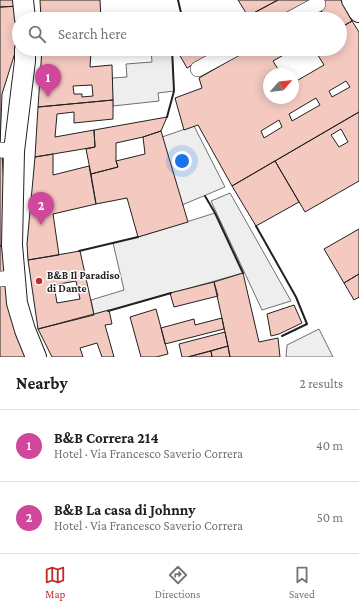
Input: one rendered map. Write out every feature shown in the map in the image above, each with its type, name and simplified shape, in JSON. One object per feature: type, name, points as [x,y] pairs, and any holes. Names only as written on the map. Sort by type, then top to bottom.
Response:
[{"type":"street","points":[[24,0],[25,12]]},
{"type":"street","points":[[352,0],[359,12]]},
{"type":"street","points":[[303,12],[318,4]]},
{"type":"street","points":[[24,56],[23,76],[7,151],[12,245],[7,279],[36,357]]},
{"type":"street","points":[[198,69],[221,56]]},
{"type":"shaded area","points":[[152,56],[172,56],[174,91],[158,93],[159,101],[113,106],[112,78],[127,77],[126,64],[152,62]]},
{"type":"shaded area","points":[[194,126],[225,187],[182,205],[162,137]]},
{"type":"shaded area","points":[[230,193],[291,301],[262,310],[211,201]]},
{"type":"shaded area","points":[[215,213],[243,273],[94,315],[91,300],[124,290],[113,243],[138,237]]},
{"type":"shaded area","points":[[319,329],[333,357],[286,357],[287,345]]},
{"type":"building","points":[[0,0],[19,0],[20,6],[0,7]]},
{"type":"building","points":[[40,0],[100,0],[101,12],[41,12]]},
{"type":"building","points":[[238,0],[278,0],[256,12],[246,12]]},
{"type":"building","points":[[278,0],[312,0],[290,12],[256,12]]},
{"type":"building","points":[[315,0],[341,0],[352,21],[347,24],[347,12],[322,12]]},
{"type":"building","points":[[20,6],[20,12],[12,12],[12,56],[14,56],[2,94],[0,146],[0,7]]},
{"type":"building","points":[[320,9],[322,12],[315,12]]},
{"type":"building","points":[[352,21],[359,32],[359,112],[232,186],[198,125],[184,130],[175,98],[202,88],[199,78],[238,56],[282,56],[273,61],[277,68],[263,68],[263,104],[299,104],[299,80],[324,65],[318,56],[347,56],[347,24]],"holes":[[[346,81],[350,87],[332,97],[329,91]],[[316,98],[320,105],[292,121],[289,114]],[[279,120],[282,127],[264,138],[261,131]]]},
{"type":"building","points":[[42,56],[91,56],[90,67],[112,65],[113,100],[38,107]],"holes":[[[92,85],[93,96],[82,97],[82,94],[74,94],[73,86]]]},
{"type":"building","points":[[180,56],[209,56],[187,68]]},
{"type":"building","points":[[113,100],[113,119],[74,123],[74,112],[57,114],[55,137],[94,130],[95,147],[35,157],[38,107]]},
{"type":"building","points":[[359,112],[359,181],[305,212],[275,161]],"holes":[[[341,129],[348,142],[339,147],[331,135]]]},
{"type":"building","points":[[167,117],[161,131],[116,143],[116,161],[118,167],[91,174],[86,149],[95,147],[94,130]]},
{"type":"building","points":[[161,131],[188,222],[138,237],[127,198],[96,204],[91,174],[118,167],[116,161],[145,154],[143,137]]},
{"type":"building","points":[[53,154],[53,175],[89,166],[96,204],[53,214],[59,255],[28,260],[27,244],[35,157]]},
{"type":"building","points":[[0,155],[2,155],[8,246],[0,246]]},
{"type":"building","points":[[275,161],[299,202],[256,226],[232,186]]},
{"type":"building","points":[[359,229],[359,274],[344,283],[324,249]]},
{"type":"building","points":[[0,246],[8,246],[10,272],[0,273]]},
{"type":"building","points":[[80,251],[94,315],[38,329],[28,260]],"holes":[[[76,281],[80,299],[57,303],[54,285]]]},
{"type":"building","points":[[243,273],[259,342],[278,338],[280,357],[230,357],[214,282]]},
{"type":"building","points":[[359,274],[359,297],[354,300],[344,283]]},
{"type":"building","points":[[214,282],[218,296],[174,307],[170,293]]},
{"type":"building","points":[[0,286],[9,286],[31,357],[0,357]]},
{"type":"building","points":[[294,305],[302,323],[279,334],[271,336],[267,314]]},
{"type":"building","points":[[156,309],[168,354],[156,357],[141,357],[130,317]]},
{"type":"building","points":[[109,310],[112,324],[105,325],[114,357],[102,357],[97,343],[80,348],[83,357],[52,357],[38,329]]},
{"type":"building","points":[[222,318],[224,329],[165,344],[161,328],[194,319],[195,325]]},
{"type":"building","points":[[225,332],[228,346],[188,357],[182,357],[179,344]]},
{"type":"building","points":[[228,346],[230,357],[212,357],[211,351]]},
{"type":"building","points":[[211,351],[212,357],[188,357]]},
{"type":"wall","points":[[178,0],[181,12]]},
{"type":"wall","points":[[167,117],[174,91],[172,56]]},
{"type":"wall","points":[[205,196],[215,213],[243,273]]},
{"type":"wall","points":[[256,226],[296,297],[307,324],[282,336]]},
{"type":"wall","points":[[79,251],[138,237]]},
{"type":"wall","points":[[108,311],[171,293]]},
{"type":"place","name":"B&B Correra 214","points":[[48,97]]},
{"type":"place","name":"B&B La casa di Johnny","points":[[41,225]]},
{"type":"place","name":"B&B Il Paradiso di Dante","points":[[39,281]]}]
